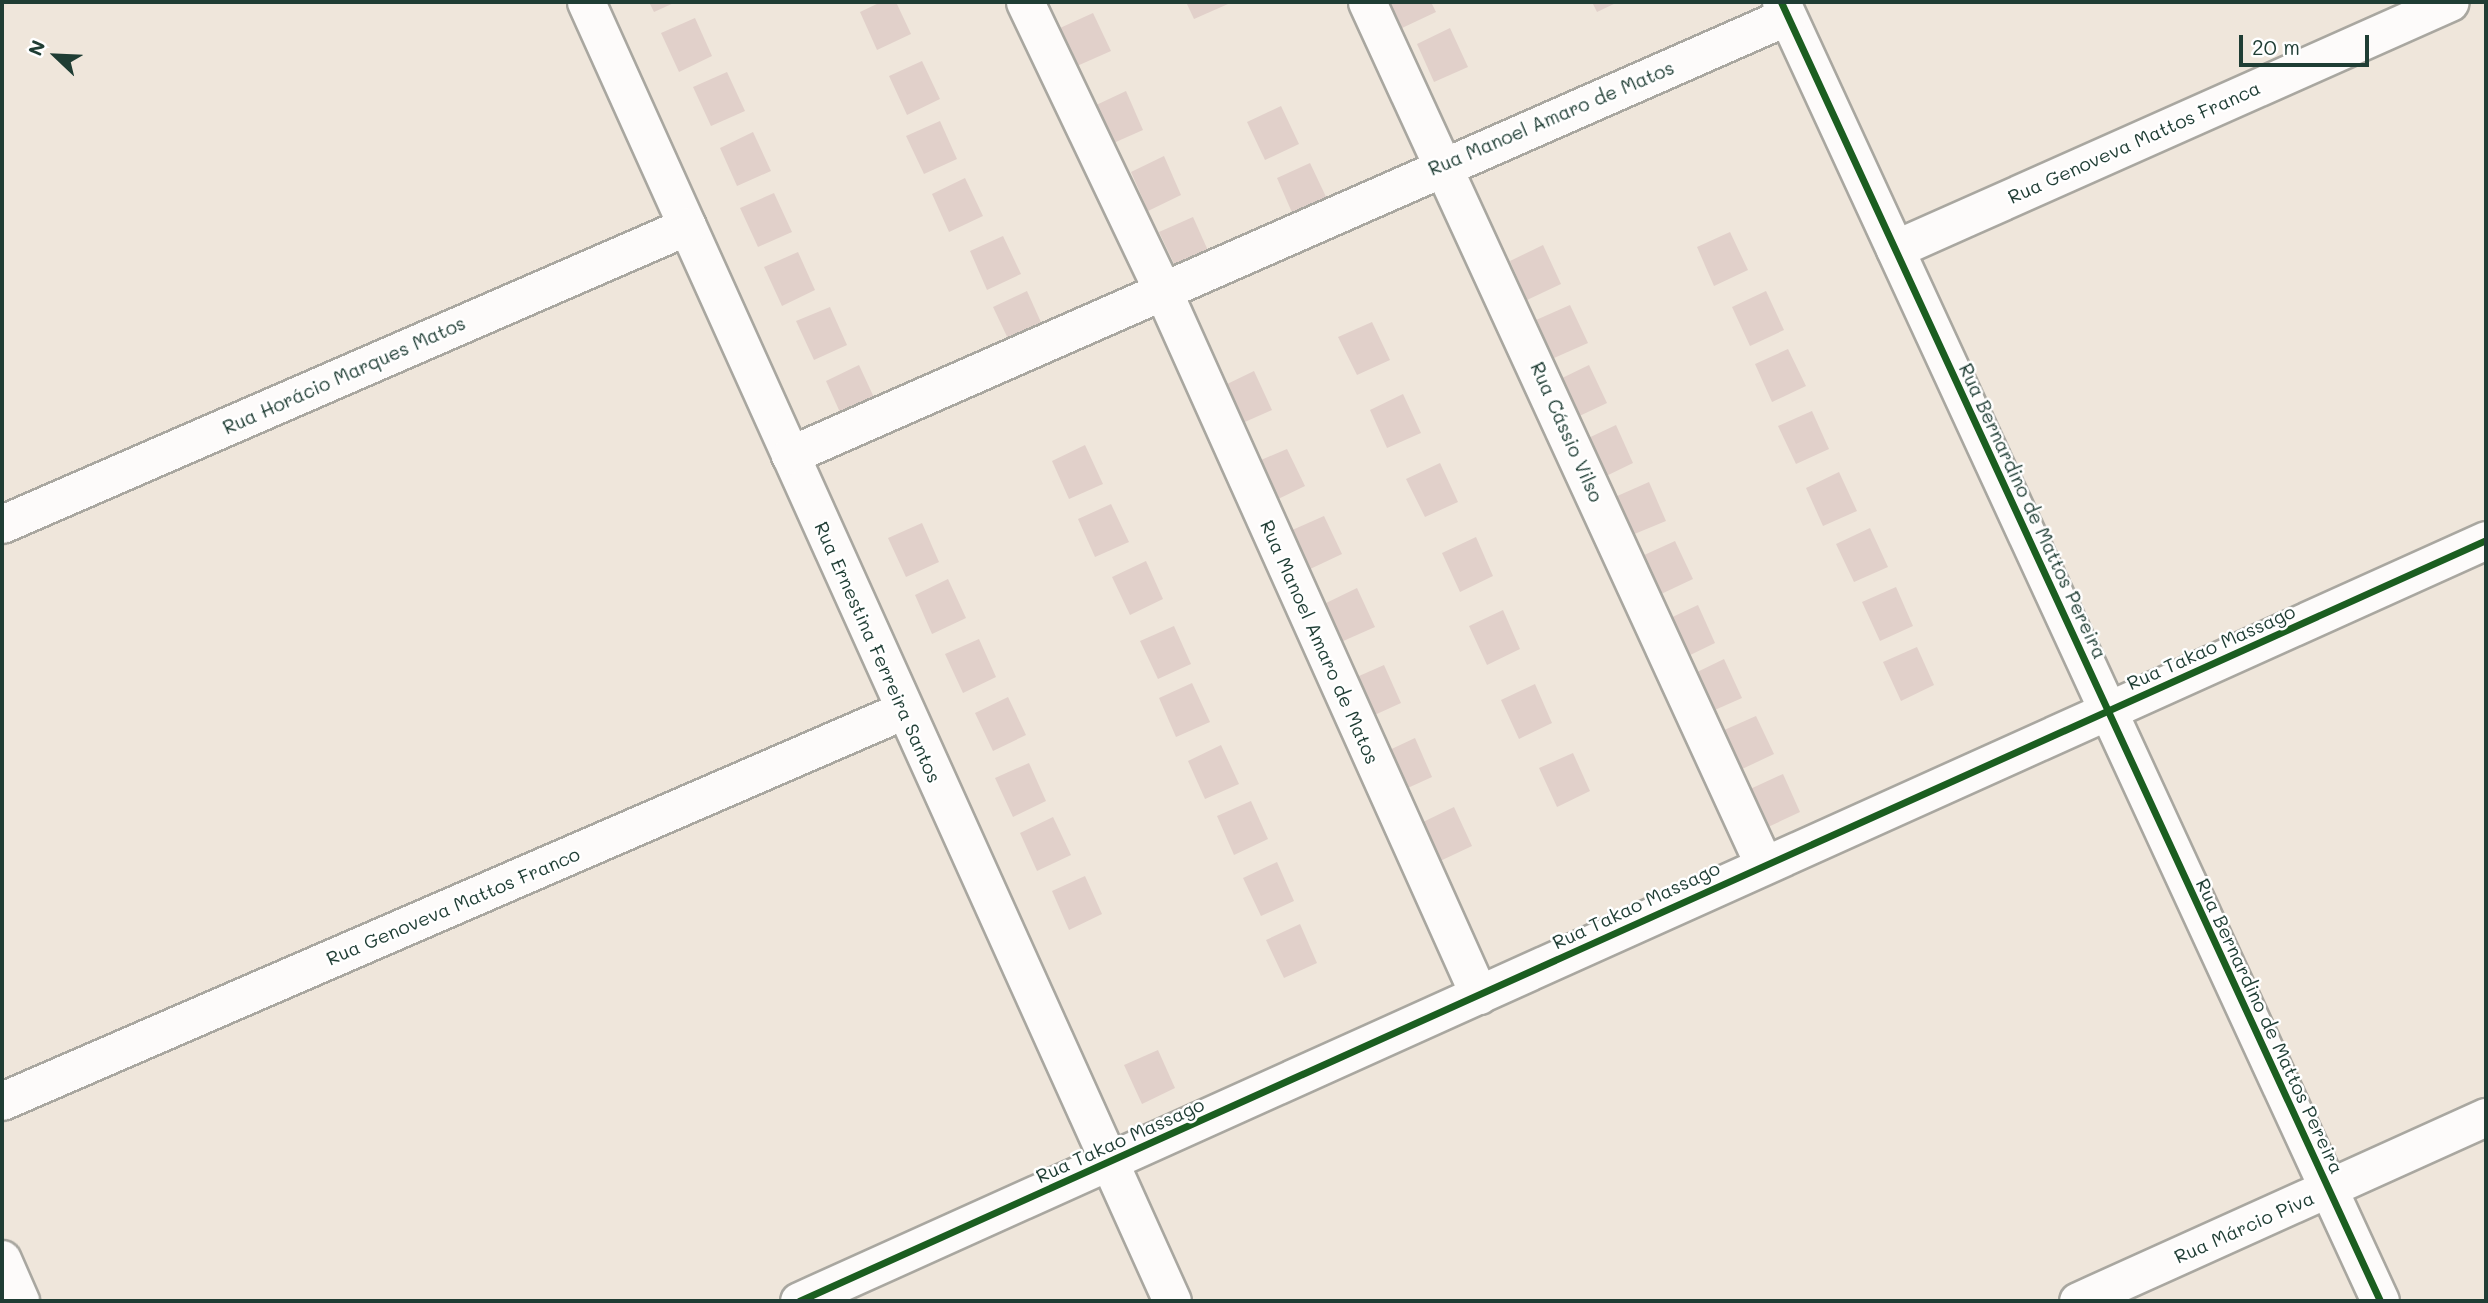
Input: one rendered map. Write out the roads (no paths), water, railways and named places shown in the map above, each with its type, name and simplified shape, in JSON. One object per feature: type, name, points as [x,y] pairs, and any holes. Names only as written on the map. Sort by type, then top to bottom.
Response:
[{"type":"street","name":"Rua Ernestina Ferreira Santos","points":[[586,2],[1171,1301]]},
{"type":"street","name":"Rua Manoel Amaro de Matos","points":[[1025,2],[1162,289],[1479,995]]},
{"type":"street","name":"Rua Cássio Vilso","points":[[1367,2],[1444,163],[1763,863]]},
{"type":"street","name":"Rua Genoveva Mattos Franca","points":[[1895,249],[2450,2]]},
{"type":"street","name":"Rua Manoel Amaro de Matos","points":[[790,455],[1784,9]]},
{"type":"street","name":"Rua Bernardino de Mattos Pereira","points":[[1784,9],[2380,1301]]},
{"type":"street","name":"Rua Horácio Marques Matos","points":[[2,524],[687,226]]},
{"type":"street","name":"Rua Takao Massago","points":[[799,1301],[1479,995],[1763,863],[2486,540]]},
{"type":"street","name":"Rua Genoveva Mattos Franco","points":[[2,1101],[904,710]]},
{"type":"street","name":"Rua Márcio Piva","points":[[2078,1301],[2486,1117]]},
{"type":"street","points":[[2,1260],[20,1301]]}]
